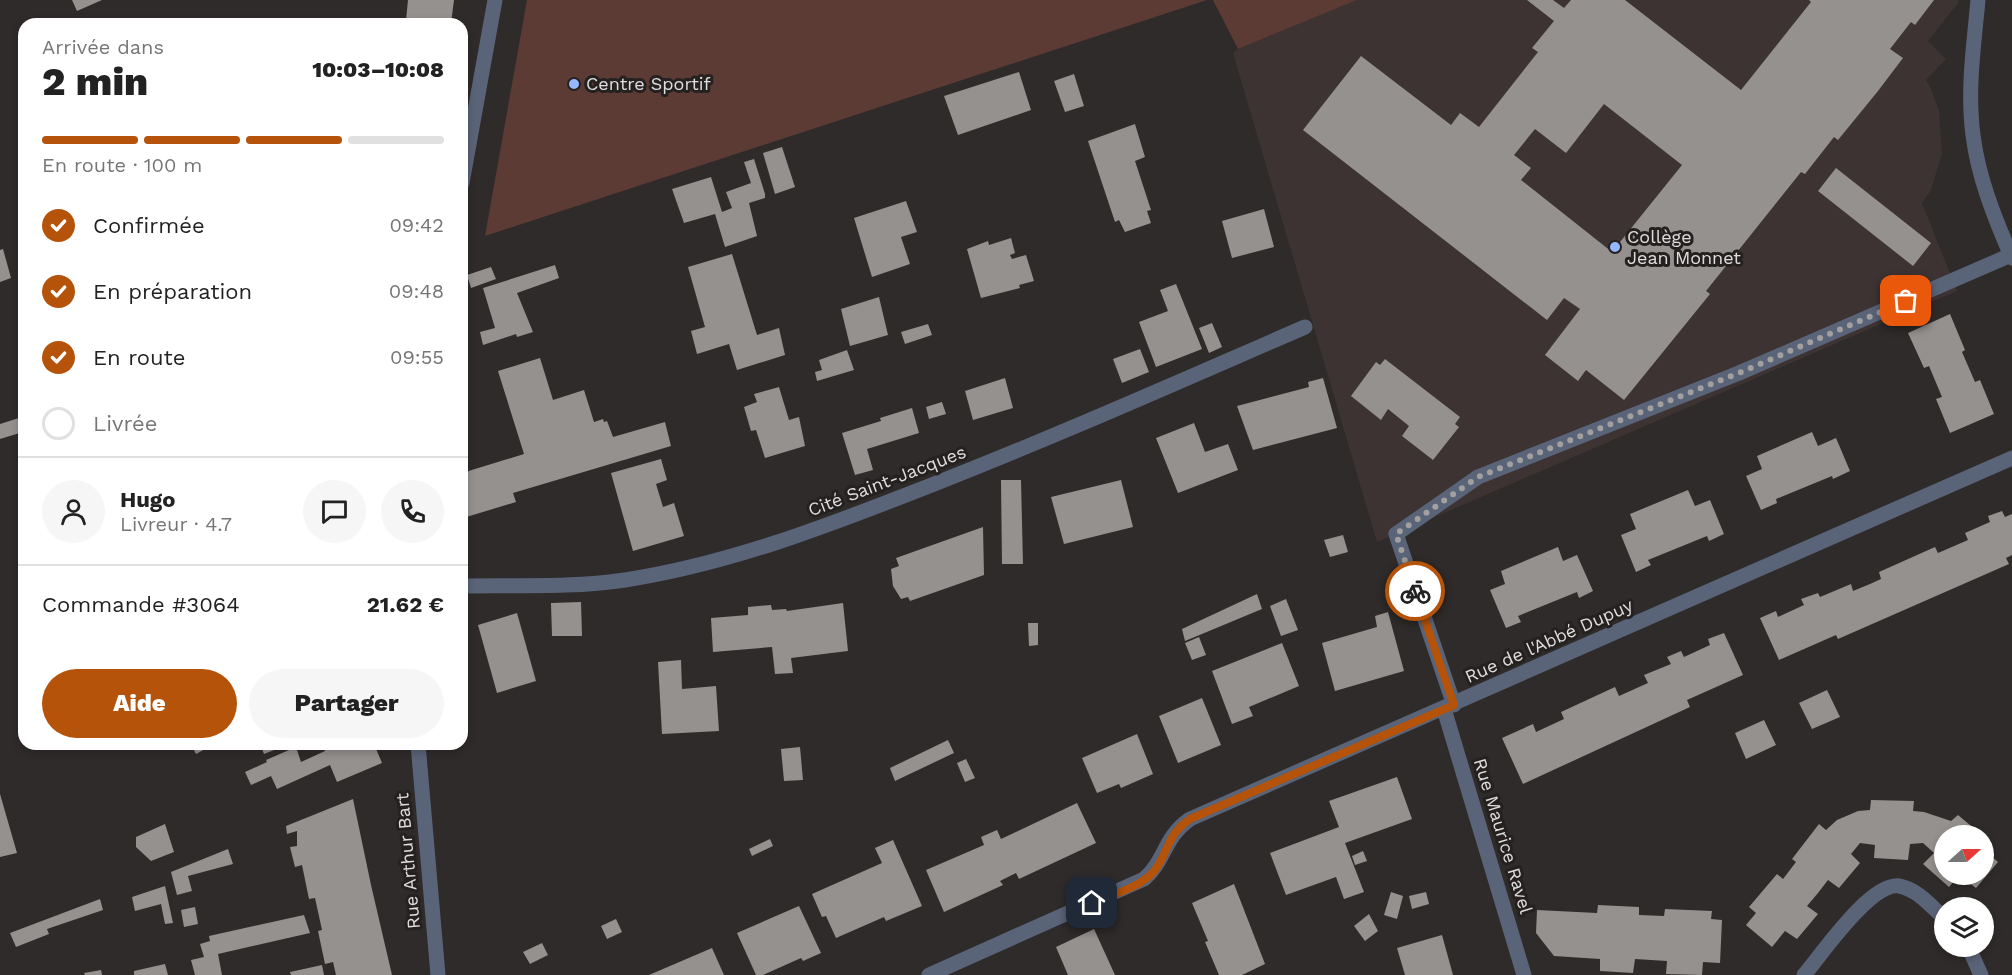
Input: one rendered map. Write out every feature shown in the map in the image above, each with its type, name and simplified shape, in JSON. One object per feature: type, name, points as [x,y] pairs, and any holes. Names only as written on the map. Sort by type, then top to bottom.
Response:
[{"type":"street","points":[[468,150],[495,0]]},
{"type":"street","points":[[1978,0],[1971,88],[1972,134],[1992,208],[2011,257]]},
{"type":"street","name":"Rue Maurice Ravel","points":[[1524,975],[1449,707],[1396,534],[1478,477],[1739,373],[2011,257]]},
{"type":"street","name":"Cité Saint-Jacques","points":[[468,586],[623,580],[690,567],[757,549],[834,524],[1018,451],[1305,327]]},
{"type":"street","name":"Rue de l'Abbé Dupuy","points":[[929,975],[1144,879],[1154,870],[1177,829],[1190,819],[2012,458]]},
{"type":"street","name":"Rue Arthur Bart","points":[[419,750],[438,975]]},
{"type":"street","points":[[1804,975],[1871,896],[1884,888],[1898,886],[1912,890],[1934,909]]},
{"type":"street","points":[[1973,957],[1981,975]]},
{"type":"shaded area","points":[[527,0],[1207,0],[485,236]]},
{"type":"shaded area","points":[[1213,0],[1357,0],[1238,49]]},
{"type":"shaded area","name":"Collège Jean Monnet","points":[[1357,0],[1958,0],[1928,41],[1946,59],[1926,80],[1939,111],[1942,153],[1931,190],[1922,203],[1957,291],[1377,542],[1233,53]]},
{"type":"building","points":[[72,0],[102,0],[77,11]]},
{"type":"building","points":[[408,0],[454,0],[452,18],[406,18]]},
{"type":"building","points":[[1527,0],[1553,0],[1564,8],[1571,0],[1625,0],[1741,90],[1811,2],[1809,0],[1934,0],[1915,25],[1911,22],[1890,49],[1903,58],[1878,91],[1838,140],[1834,137],[1805,174],[1801,172],[1706,291],[1710,294],[1624,400],[1586,370],[1578,381],[1545,355],[1580,309],[1564,298],[1547,320],[1303,130],[1361,56],[1451,125],[1460,113],[1479,127],[1538,52],[1532,48],[1554,21]],"holes":[[[1604,104],[1682,165],[1612,252],[1521,180],[1531,168],[1514,155],[1535,129],[1566,153]]]},
{"type":"building","points":[[1019,72],[1031,110],[958,135],[944,96]]},
{"type":"building","points":[[1074,74],[1084,106],[1065,112],[1054,81]]},
{"type":"building","points":[[1135,124],[1145,157],[1135,161],[1151,210],[1147,211],[1151,223],[1125,232],[1119,220],[1115,222],[1088,141]]},
{"type":"building","points":[[782,147],[795,187],[775,194],[763,153]]},
{"type":"building","points":[[754,159],[765,194],[765,198],[749,203],[757,236],[725,247],[715,214],[684,223],[672,189],[711,177],[722,212],[732,208],[726,192],[751,183],[744,162]]},
{"type":"building","points":[[1836,168],[1931,243],[1913,266],[1818,191]]},
{"type":"building","points":[[906,201],[917,232],[901,237],[910,264],[872,277],[854,218]]},
{"type":"building","points":[[1264,209],[1274,247],[1232,258],[1222,221]]},
{"type":"building","points":[[1011,238],[1015,253],[1010,255],[1012,259],[1026,255],[1034,281],[1019,285],[1020,288],[981,298],[967,249],[988,241],[989,245]]},
{"type":"building","points":[[3,249],[11,278],[0,282],[0,250]]},
{"type":"building","points":[[732,254],[757,335],[779,328],[785,355],[737,370],[729,344],[697,354],[691,331],[705,327],[688,267]]},
{"type":"building","points":[[555,265],[559,278],[517,293],[533,332],[517,337],[516,334],[483,345],[480,332],[495,328],[483,288]]},
{"type":"building","points":[[491,267],[496,279],[471,288],[468,275]]},
{"type":"building","points":[[1176,284],[1202,349],[1156,367],[1139,322],[1168,311],[1160,290]]},
{"type":"building","points":[[879,297],[888,335],[850,346],[841,309]]},
{"type":"building","points":[[1950,314],[1965,350],[1962,352],[1975,382],[1980,380],[1994,414],[1950,433],[1936,399],[1942,397],[1929,366],[1924,368],[1908,333]]},
{"type":"building","points":[[1212,323],[1222,347],[1209,353],[1199,328]]},
{"type":"building","points":[[928,324],[932,335],[905,344],[901,332]]},
{"type":"building","points":[[1140,349],[1149,372],[1122,383],[1113,359]]},
{"type":"building","points":[[847,350],[854,370],[817,381],[815,372],[822,370],[819,360]]},
{"type":"building","points":[[540,358],[553,400],[584,390],[594,422],[603,419],[604,422],[607,421],[613,437],[665,422],[671,446],[513,493],[516,502],[468,516],[468,471],[524,454],[498,371]]},
{"type":"building","points":[[1385,359],[1460,417],[1455,424],[1459,427],[1433,460],[1402,436],[1409,426],[1388,409],[1381,420],[1351,396],[1376,362],[1380,365]]},
{"type":"building","points":[[1005,378],[1013,408],[973,420],[965,391]]},
{"type":"building","points":[[1323,378],[1337,428],[1253,450],[1237,406],[1309,387],[1308,382]]},
{"type":"building","points":[[779,387],[789,420],[799,417],[805,446],[765,458],[756,430],[751,431],[744,407],[757,402],[754,394]]},
{"type":"building","points":[[942,402],[946,414],[929,419],[926,407]]},
{"type":"building","points":[[912,408],[919,433],[867,449],[873,470],[855,475],[842,433],[881,421],[880,418]]},
{"type":"building","points":[[18,418],[18,434],[0,439],[0,424]]},
{"type":"building","points":[[1194,423],[1205,452],[1228,444],[1238,470],[1178,493],[1156,438]]},
{"type":"building","points":[[1812,432],[1818,446],[1836,438],[1850,471],[1776,499],[1777,503],[1761,510],[1746,476],[1762,469],[1757,456]]},
{"type":"building","points":[[661,459],[667,480],[656,484],[663,507],[674,503],[684,536],[633,551],[611,473]]},
{"type":"building","points":[[1001,480],[1021,480],[1023,564],[1002,564]]},
{"type":"building","points":[[1121,480],[1133,527],[1064,544],[1051,497]]},
{"type":"building","points":[[1688,490],[1695,506],[1710,500],[1724,534],[1709,541],[1707,536],[1648,560],[1651,565],[1636,572],[1621,535],[1636,529],[1630,514]]},
{"type":"building","points":[[2002,511],[2005,517],[2012,514],[2012,555],[2006,558],[2009,564],[1838,639],[1836,635],[1779,660],[1760,618],[1776,611],[1778,617],[1804,605],[1801,599],[1818,593],[1820,597],[1851,584],[1853,591],[1870,584],[1881,579],[1879,572],[1935,547],[1938,553],[1968,540],[1965,533],[1990,522],[1988,516]]},
{"type":"building","points":[[983,527],[984,575],[910,601],[908,597],[901,599],[893,586],[891,569],[899,566],[896,558]]},
{"type":"building","points":[[1343,535],[1348,552],[1330,557],[1324,540]]},
{"type":"building","points":[[1558,547],[1563,561],[1577,555],[1593,591],[1579,598],[1577,592],[1518,616],[1521,622],[1506,628],[1490,590],[1505,584],[1501,571]]},
{"type":"building","points":[[1257,594],[1262,609],[1185,641],[1182,629]]},
{"type":"building","points":[[1286,599],[1298,630],[1281,636],[1270,606]]},
{"type":"building","points":[[581,602],[582,636],[552,636],[551,603]]},
{"type":"building","points":[[843,603],[848,651],[791,658],[793,673],[775,674],[772,647],[713,652],[711,618],[748,615],[748,607],[771,605],[772,610],[786,609],[787,611]]},
{"type":"building","points":[[1388,612],[1404,671],[1335,691],[1322,643],[1377,627],[1375,616]]},
{"type":"building","points":[[517,613],[536,681],[497,693],[478,625]]},
{"type":"building","points":[[1028,623],[1038,623],[1038,645],[1029,646]]},
{"type":"building","points":[[1724,633],[1743,675],[1687,700],[1690,707],[1523,784],[1502,738],[1533,724],[1536,732],[1564,719],[1561,712],[1615,687],[1619,696],[1648,683],[1644,675],[1671,664],[1667,657],[1681,651],[1684,657],[1710,645],[1708,639]]},
{"type":"building","points":[[1199,637],[1206,655],[1192,660],[1185,643]]},
{"type":"building","points":[[1282,643],[1299,686],[1249,707],[1253,716],[1232,724],[1212,671]]},
{"type":"building","points":[[681,660],[682,689],[716,686],[719,731],[662,734],[658,662]]},
{"type":"building","points":[[1827,690],[1840,717],[1812,729],[1799,703]]},
{"type":"building","points":[[1202,698],[1221,745],[1178,763],[1159,716]]},
{"type":"building","points":[[1764,720],[1776,745],[1746,759],[1735,733]]},
{"type":"building","points":[[1137,734],[1153,774],[1121,788],[1119,784],[1097,793],[1082,758]]},
{"type":"building","points":[[948,740],[954,753],[895,781],[890,768]]},
{"type":"building","points":[[800,747],[803,780],[784,781],[781,749]]},
{"type":"building","points":[[262,750],[274,750],[264,754]]},
{"type":"building","points":[[289,750],[297,750],[301,762],[325,751],[377,750],[382,763],[337,782],[330,765],[277,789],[271,776],[251,785],[245,772]]},
{"type":"building","points":[[966,759],[975,778],[965,782],[957,763]]},
{"type":"building","points":[[1397,777],[1412,819],[1345,843],[1364,892],[1344,899],[1336,877],[1286,895],[1270,853],[1339,827],[1329,801]]},
{"type":"building","points":[[0,794],[17,853],[0,857]]},
{"type":"building","points":[[353,799],[392,975],[336,975],[333,962],[325,964],[318,931],[322,930],[315,898],[309,899],[302,865],[295,867],[290,847],[297,846],[297,831],[287,834],[286,826]]},
{"type":"building","points":[[1871,800],[1914,801],[1913,811],[1924,812],[1951,821],[1958,815],[1970,825],[1934,825],[1934,853],[1923,843],[1910,844],[1908,860],[1874,858],[1875,845],[1860,843],[1851,854],[1860,863],[1839,888],[1828,880],[1807,906],[1818,914],[1797,939],[1785,931],[1772,947],[1746,925],[1756,913],[1749,907],[1777,874],[1783,879],[1796,862],[1792,859],[1819,824],[1826,830],[1837,820],[1858,811],[1870,810]]},
{"type":"building","points":[[1077,803],[1096,843],[1019,879],[1016,873],[1000,881],[1003,885],[944,912],[926,870],[984,845],[981,837],[997,830],[1001,839]]},
{"type":"building","points":[[165,824],[174,852],[151,861],[136,847],[136,837]]},
{"type":"building","points":[[770,839],[773,846],[752,856],[749,849]]},
{"type":"building","points":[[893,840],[922,906],[886,921],[884,917],[836,938],[826,916],[822,917],[812,894],[882,863],[875,848]]},
{"type":"building","points":[[228,849],[233,864],[188,876],[192,891],[177,895],[171,872]]},
{"type":"building","points":[[1363,851],[1367,861],[1355,865],[1352,856]]},
{"type":"building","points":[[1934,853],[1934,874],[1923,864]]},
{"type":"building","points":[[1234,884],[1265,964],[1242,975],[1219,975],[1192,903]]},
{"type":"building","points":[[165,886],[173,923],[165,924],[161,904],[135,911],[132,897]]},
{"type":"building","points":[[1391,892],[1403,896],[1397,919],[1384,915]]},
{"type":"building","points":[[1426,892],[1429,904],[1412,909],[1409,896]]},
{"type":"building","points":[[100,899],[103,910],[47,929],[49,934],[16,947],[10,933]]},
{"type":"building","points":[[1598,905],[1639,907],[1639,915],[1664,916],[1665,909],[1712,911],[1711,919],[1722,920],[1720,963],[1703,962],[1702,975],[1666,974],[1667,961],[1635,959],[1633,973],[1600,971],[1600,959],[1554,956],[1536,933],[1537,910],[1597,913]]},
{"type":"building","points":[[799,906],[821,953],[803,961],[801,958],[763,975],[756,975],[737,933]]},
{"type":"building","points":[[195,907],[198,924],[184,927],[181,910]]},
{"type":"building","points":[[1369,914],[1378,931],[1365,941],[1354,926]]},
{"type":"building","points":[[304,915],[310,933],[218,954],[222,975],[195,975],[191,960],[204,957],[200,944],[210,941],[209,936]]},
{"type":"building","points":[[616,919],[622,932],[607,939],[601,926]]},
{"type":"building","points":[[1094,929],[1115,975],[1068,975],[1056,947]]},
{"type":"building","points":[[1442,935],[1453,975],[1405,975],[1397,948]]},
{"type":"building","points":[[542,943],[548,955],[530,964],[523,952]]},
{"type":"building","points":[[712,948],[724,975],[649,975]]},
{"type":"building","points":[[165,964],[168,975],[134,975],[134,971]]},
{"type":"building","points":[[322,965],[324,975],[291,975],[290,972]]},
{"type":"building","points":[[101,970],[102,975],[85,975],[84,973]]},
{"type":"way so far","points":[[1415,591],[1396,534],[1478,477],[1739,373],[1906,301]]},
{"type":"place","name":"Centre Sportif","points":[[574,84]]},
{"type":"place","name":"Collège Jean Monnet","points":[[1615,247]]},
{"type":"route","points":[[1092,903],[1144,879],[1154,870],[1170,838],[1190,819],[1454,705],[1415,591]]}]
